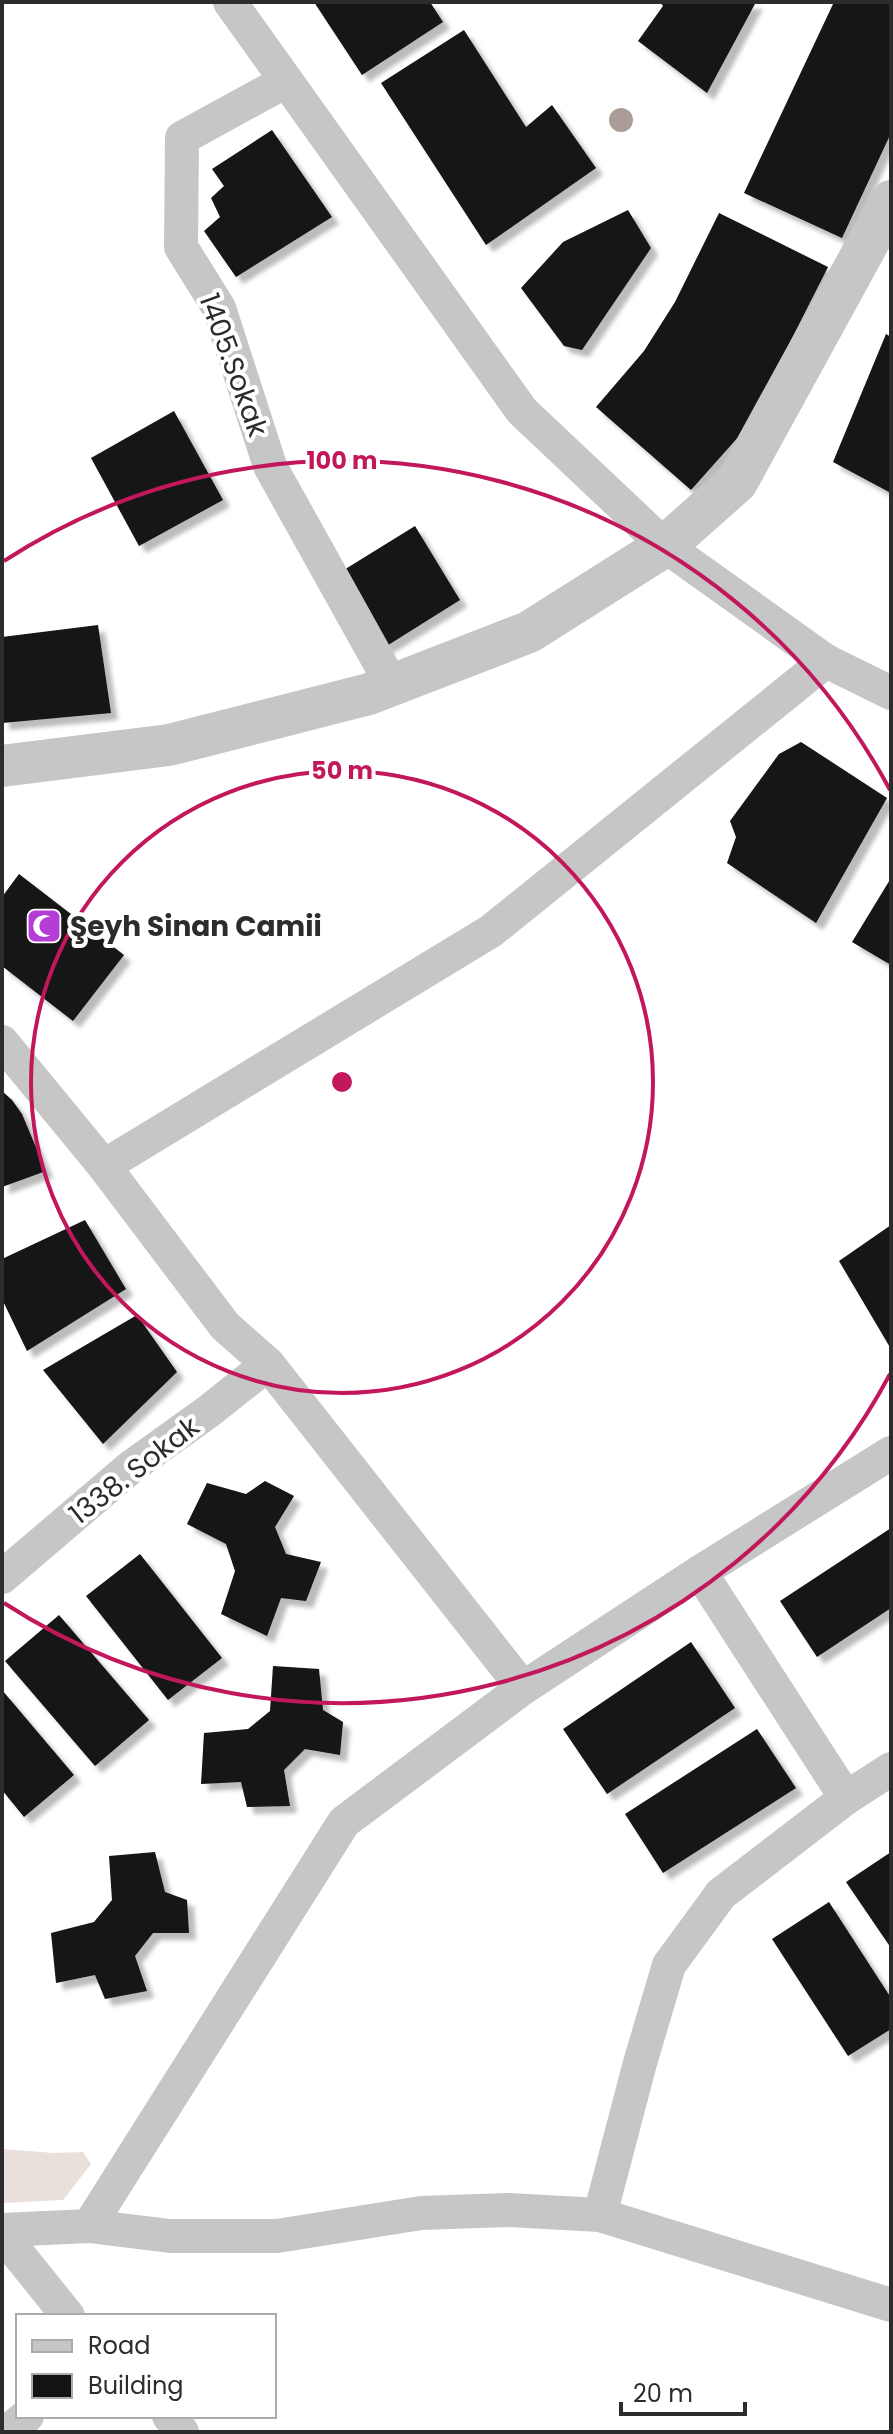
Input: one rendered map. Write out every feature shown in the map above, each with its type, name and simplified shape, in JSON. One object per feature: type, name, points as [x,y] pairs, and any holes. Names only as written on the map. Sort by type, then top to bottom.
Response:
[{"type":"street","points":[[230,2],[522,411],[665,546],[826,661],[891,693]]},
{"type":"street","name":"1405.Sokak","points":[[286,81],[182,138],[181,247],[219,308],[270,466],[392,685]]},
{"type":"street","points":[[2,766],[169,745],[369,694],[529,632],[665,546],[737,482],[891,201]]},
{"type":"street","points":[[104,1166],[491,931],[826,661]]},
{"type":"street","points":[[2,1042],[104,1166],[225,1326],[268,1364],[523,1688]]},
{"type":"street","name":"1338. Sokak","points":[[2,1577],[131,1467],[268,1364]]},
{"type":"street","points":[[89,2226],[344,1822],[523,1688],[700,1572],[891,1453]]},
{"type":"street","points":[[700,1572],[846,1798]]},
{"type":"street","points":[[600,2215],[669,1965],[721,1894],[846,1798],[891,1769]]},
{"type":"street","points":[[2,2232],[89,2226],[170,2236],[277,2236],[421,2213],[508,2210],[600,2215],[891,2305]]},
{"type":"street","points":[[2,2232],[66,2314]]},
{"type":"street","points":[[7,2432],[24,2418]]},
{"type":"shaded area","points":[[2,2149],[83,2152],[91,2164],[63,2200],[2,2203]]},
{"type":"building","points":[[314,2],[430,2],[443,22],[362,75]]},
{"type":"building","points":[[660,2],[756,2],[707,93],[638,41],[663,6]]},
{"type":"building","points":[[834,2],[891,2],[891,133],[842,238],[744,193]]},
{"type":"building","points":[[464,30],[526,127],[552,105],[596,168],[486,245],[381,83]]},
{"type":"building","points":[[272,130],[332,217],[236,277],[204,231],[220,217],[211,198],[224,186],[212,169]]},
{"type":"building","points":[[628,210],[651,248],[582,350],[564,346],[521,288],[563,242]]},
{"type":"building","points":[[719,213],[828,267],[740,435],[691,490],[596,407],[644,351],[675,302]]},
{"type":"building","points":[[886,334],[891,337],[889,492],[833,462]]},
{"type":"building","points":[[174,411],[223,500],[139,546],[91,458]]},
{"type":"building","points":[[415,526],[460,600],[385,647],[339,573]]},
{"type":"building","points":[[98,625],[111,713],[2,723],[2,637]]},
{"type":"building","points":[[801,742],[887,798],[816,923],[727,863],[736,837],[730,821],[779,754]]},
{"type":"building","name":"Şeyh Sinan Camii","points":[[19,874],[124,955],[73,1021],[2,966],[2,897]]},
{"type":"building","points":[[891,878],[891,965],[852,942]]},
{"type":"building","points":[[2,1091],[22,1114],[46,1171],[2,1187]]},
{"type":"building","points":[[85,1220],[126,1289],[27,1351],[2,1299],[2,1259]]},
{"type":"building","points":[[891,1225],[891,1349],[839,1261]]},
{"type":"building","points":[[137,1315],[177,1372],[103,1444],[43,1370]]},
{"type":"building","points":[[265,1481],[294,1496],[275,1527],[286,1554],[321,1562],[306,1601],[281,1598],[267,1636],[221,1614],[235,1571],[226,1544],[187,1524],[207,1483],[246,1494]]},
{"type":"building","points":[[891,1528],[891,1608],[817,1657],[780,1601]]},
{"type":"building","points":[[140,1554],[222,1658],[168,1700],[86,1596]]},
{"type":"building","points":[[59,1615],[149,1720],[95,1766],[5,1661]]},
{"type":"building","points":[[691,1642],[735,1708],[607,1794],[563,1729]]},
{"type":"building","points":[[273,1666],[319,1669],[323,1710],[343,1722],[340,1755],[305,1749],[284,1770],[290,1806],[247,1807],[241,1782],[201,1784],[204,1733],[248,1729],[270,1711]]},
{"type":"building","points":[[2,1690],[74,1775],[24,1817],[2,1790]]},
{"type":"building","points":[[757,1729],[796,1788],[663,1873],[625,1814]]},
{"type":"building","points":[[155,1852],[165,1892],[187,1900],[189,1933],[153,1933],[135,1956],[147,1991],[105,1999],[95,1975],[56,1983],[51,1933],[94,1922],[112,1900],[109,1856]]},
{"type":"building","points":[[891,1852],[891,1948],[846,1882]]},
{"type":"building","points":[[829,1902],[891,1998],[891,2029],[848,2056],[772,1939]]},
{"type":"place","name":"Şeyh Sinan Camii","points":[[44,926]]}]
